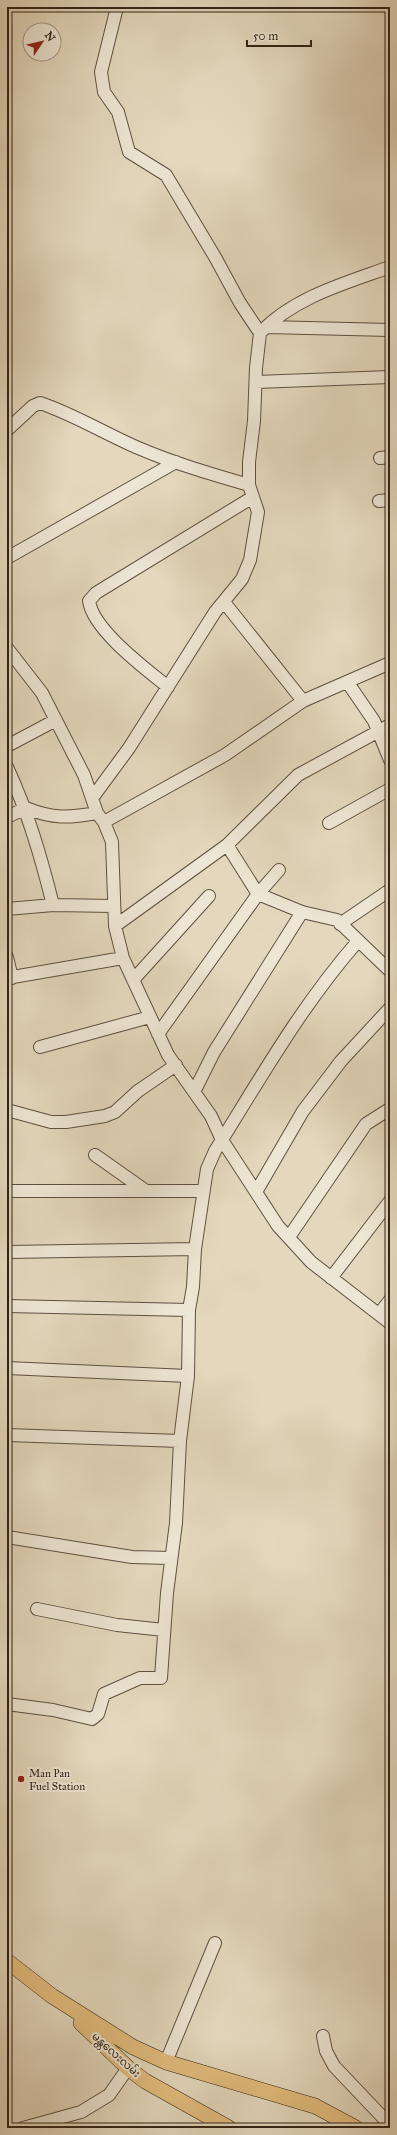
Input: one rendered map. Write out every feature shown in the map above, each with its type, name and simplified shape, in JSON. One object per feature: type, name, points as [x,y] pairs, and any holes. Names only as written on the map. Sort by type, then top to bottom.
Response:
[{"type":"main road","points":[[7,1961],[52,1996],[133,2047],[166,2062],[314,2106],[356,2128]]},
{"type":"main road","name":"မန္တလေးလမ်း","points":[[52,1996],[128,2068],[145,2081],[229,2128]]},
{"type":"street","points":[[117,7],[101,72],[104,92],[118,112],[129,152],[166,175],[215,257],[240,303],[263,330],[390,330]]},
{"type":"street","points":[[93,797],[129,748],[224,602],[242,579],[250,560],[258,512],[249,485],[249,462],[254,421],[258,342],[263,330],[318,293],[390,267]]},
{"type":"street","points":[[256,382],[390,377]]},
{"type":"street","points":[[7,430],[33,406],[40,403],[56,409],[137,448],[249,485]]},
{"type":"street","points":[[7,558],[176,462]]},
{"type":"street","points":[[168,687],[123,652],[98,620],[90,607],[89,601],[96,594],[168,548],[253,497]]},
{"type":"street","points":[[224,602],[303,701]]},
{"type":"street","points":[[7,648],[42,693],[84,775],[112,842],[114,906],[116,926],[123,958],[168,1055],[212,1116],[222,1140],[278,1226],[311,1262],[390,1323]]},
{"type":"street","points":[[7,817],[26,808],[43,815],[69,818],[101,818],[225,755],[303,701],[348,683],[390,663]]},
{"type":"street","points":[[348,683],[374,721],[390,760]]},
{"type":"street","points":[[7,746],[56,720]]},
{"type":"street","points":[[116,926],[227,845],[298,775],[390,725]]},
{"type":"street","points":[[7,767],[26,808],[42,860],[52,905]]},
{"type":"street","points":[[329,823],[390,789]]},
{"type":"street","points":[[227,845],[258,894],[302,912],[337,920],[389,968]]},
{"type":"street","points":[[158,1034],[258,894],[279,870]]},
{"type":"street","points":[[340,924],[390,890]]},
{"type":"street","points":[[132,980],[209,896]]},
{"type":"street","points":[[7,909],[52,905],[114,906]]},
{"type":"street","points":[[194,1092],[214,1052],[302,912]]},
{"type":"street","points":[[7,1704],[53,1710],[92,1719],[98,1714],[104,1694],[140,1678],[161,1678],[170,1558],[176,1523],[180,1441],[188,1376],[189,1310],[193,1287],[195,1249],[207,1169],[222,1140],[302,1011],[335,966],[358,941]]},
{"type":"street","points":[[7,957],[9,978],[123,958]]},
{"type":"street","points":[[256,1192],[308,1105],[341,1061],[390,1008]]},
{"type":"street","points":[[40,1047],[150,1017]]},
{"type":"street","points":[[7,1110],[51,1122],[66,1122],[105,1116],[115,1112],[138,1091],[176,1065]]},
{"type":"street","points":[[289,1237],[366,1124],[375,1117],[388,1110],[390,1111]]},
{"type":"street","points":[[95,1155],[146,1191]]},
{"type":"street","points":[[7,1191],[203,1191]]},
{"type":"street","points":[[332,1278],[390,1201]]},
{"type":"street","points":[[7,1252],[195,1249]]},
{"type":"street","points":[[379,1314],[390,1300]]},
{"type":"street","points":[[7,1306],[189,1310]]},
{"type":"street","points":[[7,1368],[188,1376]]},
{"type":"street","points":[[7,1435],[180,1441]]},
{"type":"street","points":[[7,1537],[132,1557],[170,1558]]},
{"type":"street","points":[[38,1609],[117,1625],[164,1630]]},
{"type":"street","points":[[166,2062],[215,1944]]},
{"type":"street","points":[[323,2036],[326,2051],[334,2066],[390,2126]]},
{"type":"street","points":[[23,2128],[81,2112],[109,2095],[128,2068]]},
{"type":"place","name":"Man Pan Fuel Station","points":[[21,1779]]}]
